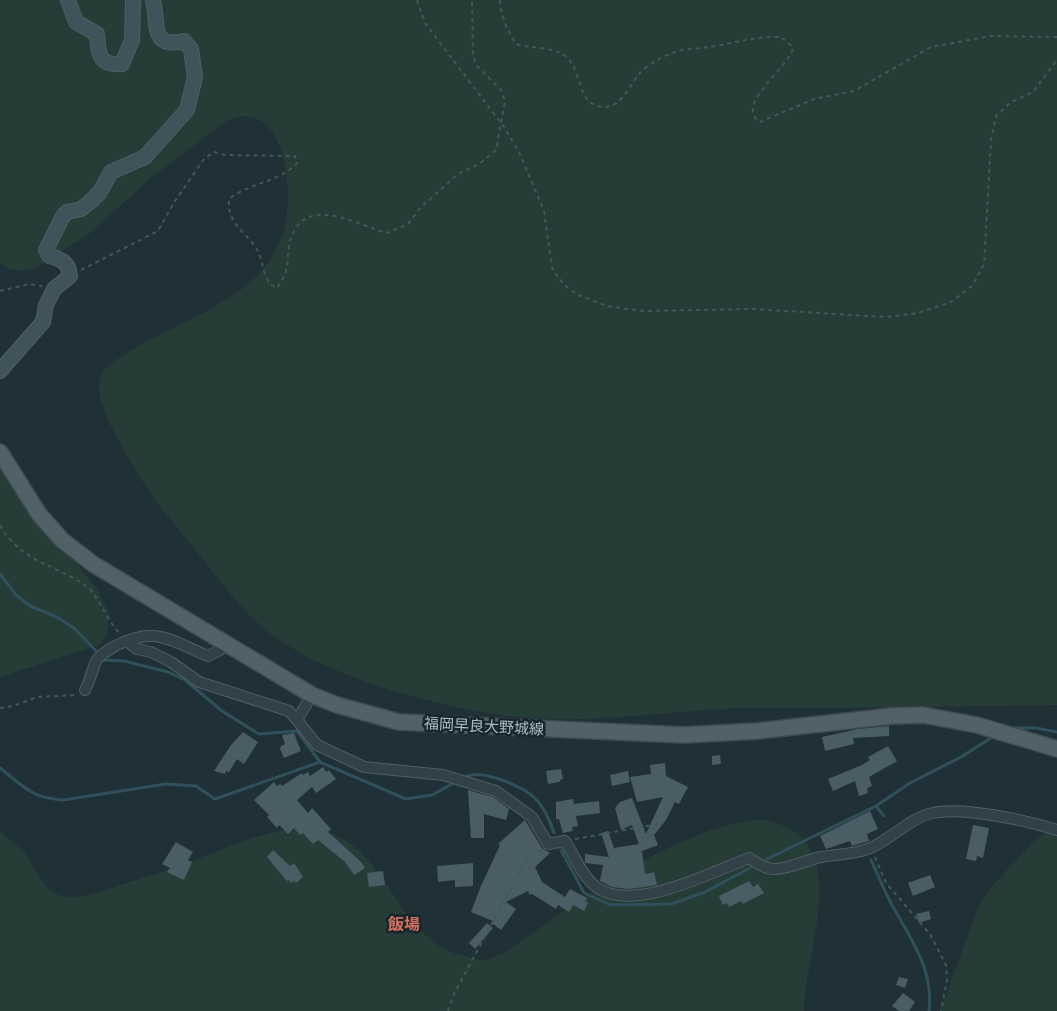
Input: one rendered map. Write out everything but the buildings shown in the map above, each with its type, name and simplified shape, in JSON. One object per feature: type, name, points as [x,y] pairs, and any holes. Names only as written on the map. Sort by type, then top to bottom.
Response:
[{"type":"main road","points":[[68,0],[76,22],[97,34],[98,53],[103,60],[112,64],[122,64],[132,40],[133,0]]},
{"type":"main road","points":[[0,371],[43,322],[46,305],[54,289],[70,276],[69,268],[63,260],[49,256],[46,250],[63,216],[67,212],[81,210],[90,202],[100,192],[111,172],[145,157],[157,146],[187,110],[194,90],[195,77],[191,49],[184,41],[170,44],[165,42],[157,31],[153,0]]},
{"type":"main road","name":"福岡早良大野城線","points":[[0,452],[38,514],[62,540],[93,564],[312,695],[337,705],[399,722],[684,735],[757,731],[892,716],[923,715],[977,725],[1057,749]]},
{"type":"street","points":[[85,690],[97,660],[104,653],[127,641],[146,636],[160,637],[176,640],[208,656],[220,650],[224,642]]},
{"type":"street","points":[[127,641],[137,649],[151,652],[171,662],[199,682],[289,711],[317,744],[364,767],[442,775],[496,791],[532,817],[548,844],[565,841],[586,876],[595,887],[614,896],[668,890],[749,858],[765,868],[776,869],[821,857],[871,848],[918,818],[952,810],[1028,820],[1057,830]]},
{"type":"street","points":[[297,720],[312,695]]},
{"type":"path","points":[[417,0],[425,23],[502,124],[519,152],[544,211],[552,268],[564,285],[578,295],[607,306],[643,311],[752,308],[886,317],[918,313],[951,302],[972,286],[984,264],[991,140],[996,116],[1011,102],[1034,92],[1057,60]]},
{"type":"path","points":[[70,276],[158,231],[204,159],[214,152],[225,155],[295,156],[297,163],[290,171],[239,191],[229,199],[228,212],[241,233],[256,248],[267,280],[277,288],[286,273],[292,234],[299,223],[311,217],[323,215],[336,216],[387,233],[408,224],[420,208],[458,174],[489,158],[496,150],[505,101],[501,90],[476,65],[473,55],[472,0]]},
{"type":"path","points":[[500,0],[500,7],[516,44],[546,48],[566,56],[576,70],[588,100],[595,105],[604,107],[613,105],[629,91],[639,73],[672,53],[749,38],[781,37],[793,47],[792,54],[773,75],[753,103],[752,111],[754,118],[760,122],[814,99],[854,91],[931,47],[990,36],[1057,38]]},
{"type":"path","points":[[0,291],[29,284],[54,289]]},
{"type":"path","points":[[0,525],[9,541],[20,552],[79,581],[89,588],[97,597],[102,611],[127,641]]},
{"type":"path","points":[[0,708],[13,706],[37,697],[75,696],[85,690]]},
{"type":"path","points":[[565,841],[658,824]]},
{"type":"path","points":[[448,1011],[454,994],[524,864],[548,844]]},
{"type":"path","points":[[871,848],[886,883],[930,934],[946,964],[947,980],[941,1011]]},
{"type":"green space","points":[[0,0],[1057,0],[1057,705],[736,708],[613,718],[569,719],[514,716],[439,703],[400,693],[362,680],[326,666],[294,649],[267,631],[247,613],[156,502],[113,431],[101,400],[99,386],[103,371],[114,362],[145,342],[226,300],[255,278],[265,267],[280,240],[285,226],[288,189],[286,168],[280,148],[272,132],[261,121],[245,117],[225,122],[152,177],[90,233],[36,268],[22,271],[8,268],[0,263]]},
{"type":"green space","points":[[0,462],[97,589],[109,613],[107,637],[99,645],[0,677]]},
{"type":"green space","points":[[761,819],[791,829],[809,847],[817,870],[819,897],[804,1011],[0,1011],[0,831],[23,851],[52,892],[65,897],[79,897],[165,871],[264,835],[297,829],[313,829],[338,836],[359,850],[421,931],[440,946],[464,956],[483,960],[501,955],[592,892],[658,853],[692,837],[726,826]]},
{"type":"green space","points":[[1057,826],[1057,1011],[940,1011],[980,903],[995,883],[1035,840]]},
{"type":"waterway","points":[[0,574],[16,595],[30,606],[57,617],[75,629],[97,652]]},
{"type":"waterway","points":[[103,660],[124,661],[168,672],[185,680],[222,711],[259,734],[297,731],[320,762],[406,799],[432,795],[452,784]]},
{"type":"waterway","points":[[1008,728],[1036,728],[1057,732]]},
{"type":"waterway","points":[[767,859],[876,806],[910,783],[961,757],[994,736]]},
{"type":"waterway","points":[[0,768],[28,790],[52,799],[63,800],[166,784],[196,786],[215,799],[320,762]]},
{"type":"waterway","points":[[467,776],[485,775],[508,782],[526,791],[540,804],[550,821],[554,833]]},
{"type":"waterway","points":[[876,806],[884,816]]},
{"type":"waterway","points":[[561,850],[584,893],[611,905],[671,904],[705,892],[750,868]]},
{"type":"waterway","points":[[871,860],[889,900],[920,955],[928,982],[930,996],[929,1011]]},
{"type":"district","name":"飯場","points":[[404,924]]}]
